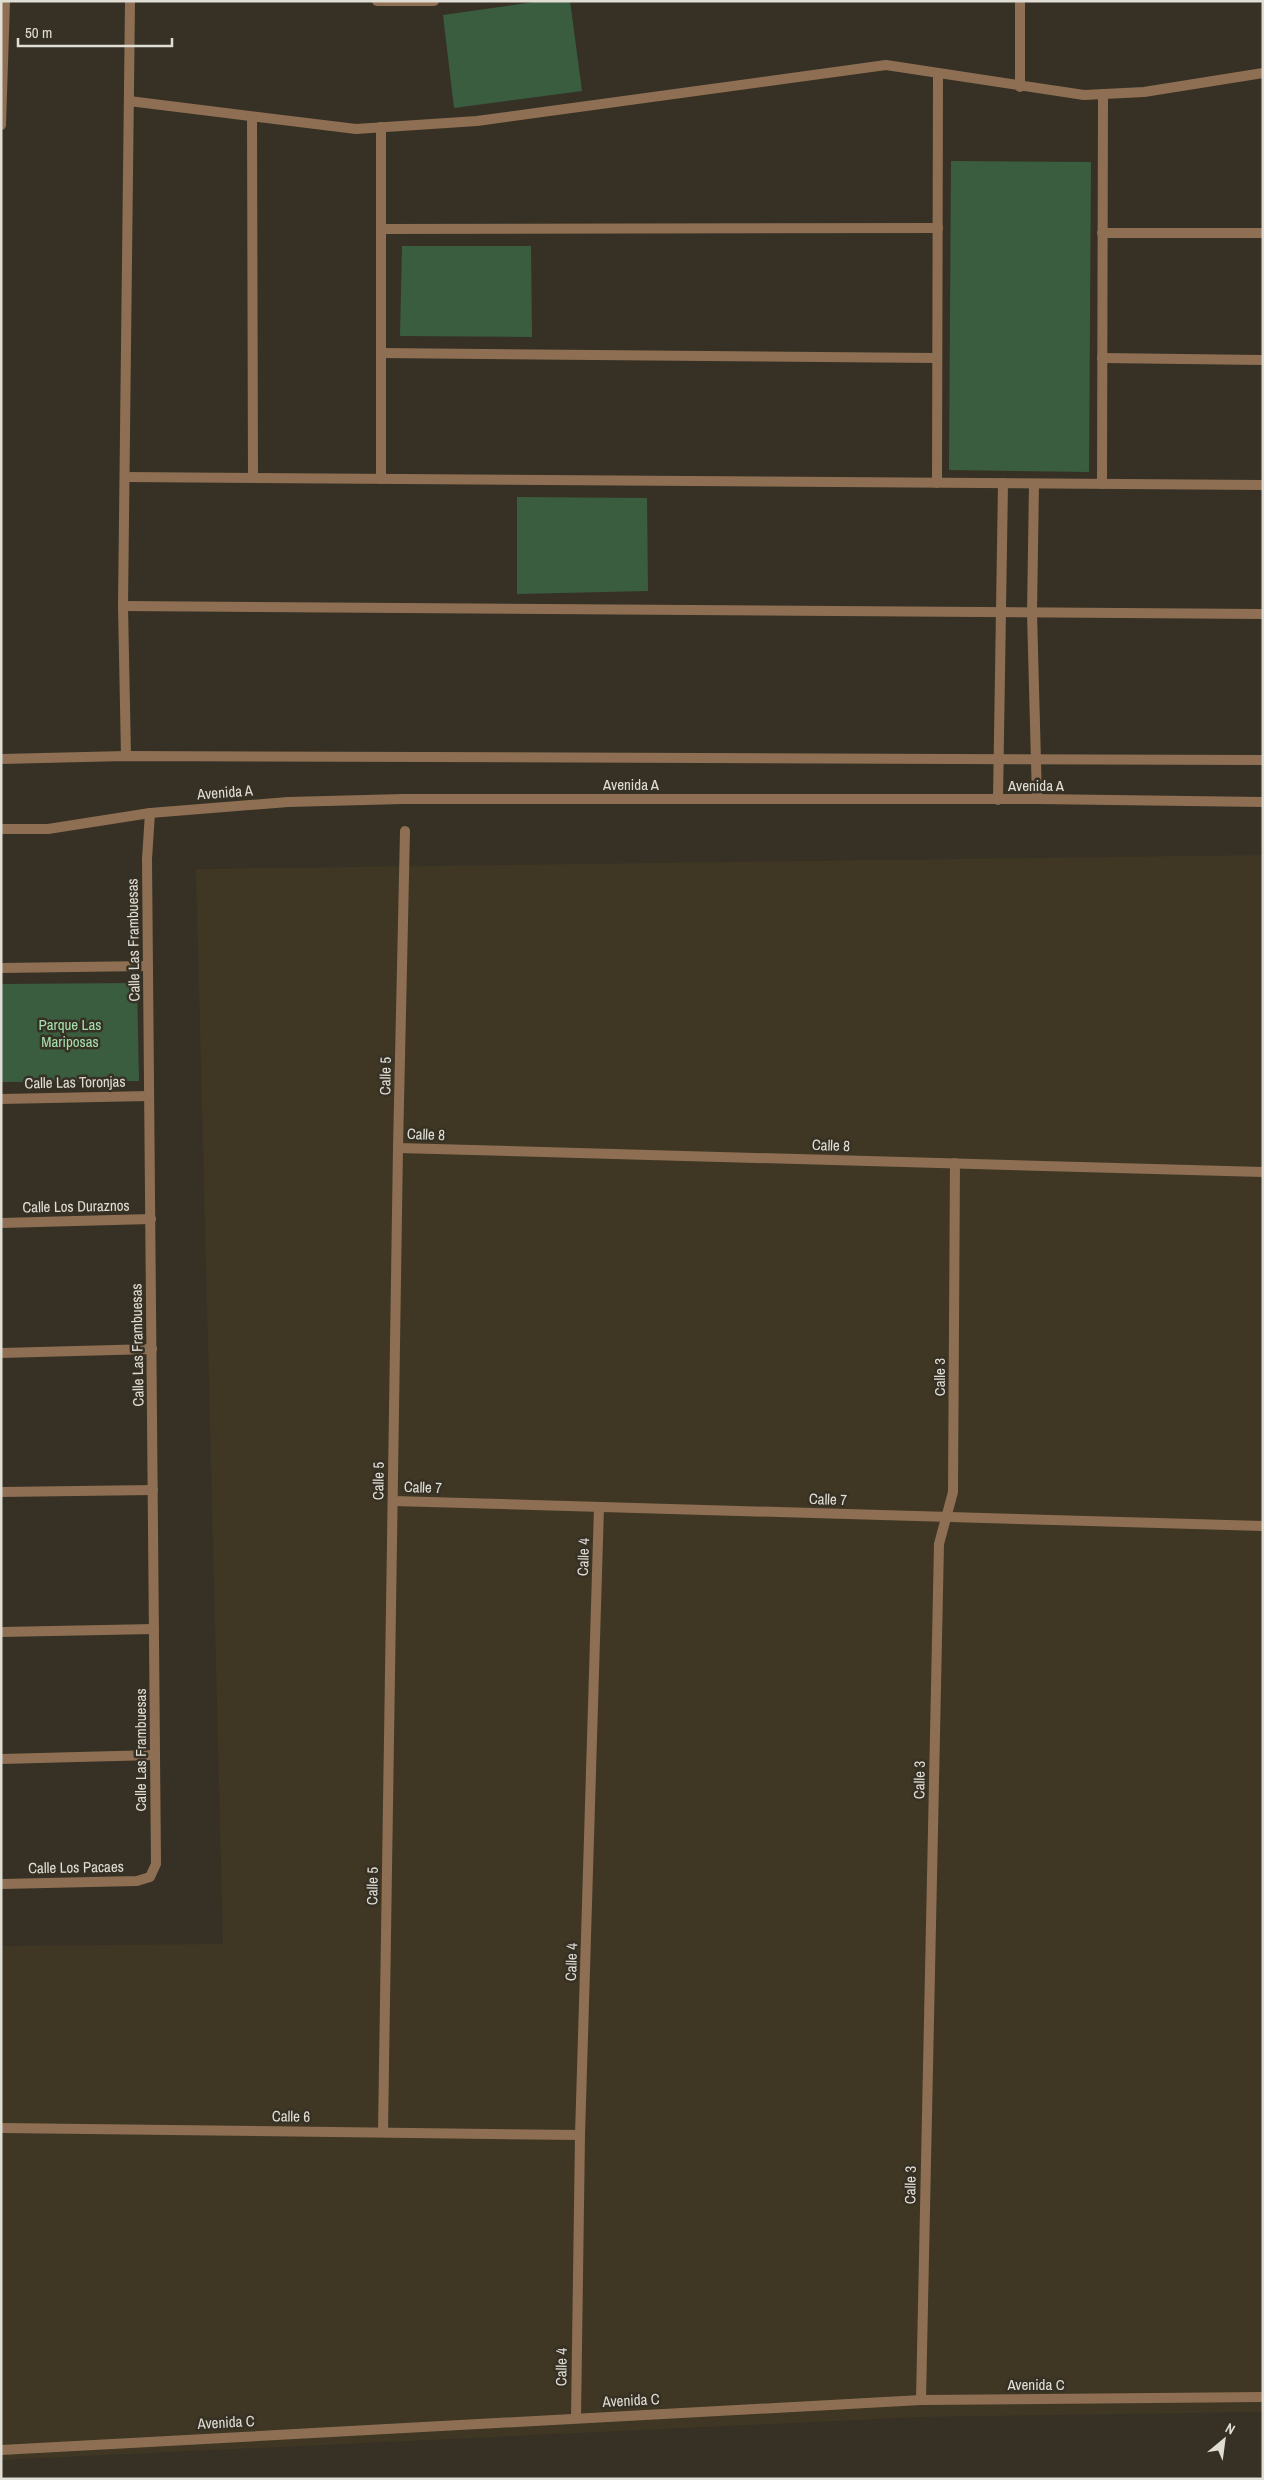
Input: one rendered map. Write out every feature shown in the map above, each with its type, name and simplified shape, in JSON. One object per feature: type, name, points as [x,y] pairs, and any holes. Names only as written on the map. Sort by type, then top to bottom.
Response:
[{"type":"street","points":[[1,125],[6,1]]},
{"type":"street","points":[[126,756],[123,606],[130,1]]},
{"type":"street","points":[[377,1],[434,1]]},
{"type":"street","points":[[1020,1],[1020,87]]},
{"type":"street","points":[[129,101],[252,118],[356,129],[477,121],[886,66],[1084,95],[1144,92],[1263,73]]},
{"type":"street","points":[[937,483],[938,74]]},
{"type":"street","points":[[1102,484],[1103,94]]},
{"type":"street","points":[[252,118],[253,478]]},
{"type":"street","points":[[381,127],[381,479]]},
{"type":"street","points":[[382,228],[938,228]]},
{"type":"street","points":[[1102,233],[1263,233]]},
{"type":"street","points":[[381,353],[938,358]]},
{"type":"street","points":[[1102,358],[1263,360]]},
{"type":"street","points":[[125,478],[1263,485]]},
{"type":"street","points":[[998,800],[1003,484]]},
{"type":"street","points":[[1034,484],[1032,613],[1037,799]]},
{"type":"street","points":[[123,606],[1263,614]]},
{"type":"street","name":"Avenida A","points":[[1,759],[126,756],[1263,760]]},
{"type":"street","name":"Avenida A","points":[[1,829],[48,828],[150,813],[288,802],[403,799],[1037,799],[1263,802]]},
{"type":"street","name":"Calle Las Frambuesas","points":[[150,813],[147,859],[156,1864],[150,1877]]},
{"type":"street","name":"Calle 5","points":[[383,2132],[398,1148],[405,831]]},
{"type":"street","points":[[1,968],[148,966]]},
{"type":"street","name":"Calle Las Toronjas","points":[[1,1099],[149,1096]]},
{"type":"street","name":"Calle 8","points":[[398,1148],[1263,1172]]},
{"type":"street","name":"Calle 3","points":[[921,2400],[939,1544],[953,1492],[955,1163]]},
{"type":"street","name":"Calle Los Duraznos","points":[[1,1223],[151,1219]]},
{"type":"street","points":[[1,1353],[152,1349]]},
{"type":"street","points":[[1,1492],[153,1490]]},
{"type":"street","name":"Calle 7","points":[[393,1501],[1263,1526]]},
{"type":"street","name":"Calle 4","points":[[576,2418],[580,2134],[599,1507]]},
{"type":"street","points":[[1,1632],[154,1629]]},
{"type":"street","points":[[1,1759],[155,1755]]},
{"type":"street","name":"Calle Los Pacaes","points":[[1,1884],[137,1881],[150,1877]]},
{"type":"street","name":"Calle 6","points":[[1,2128],[580,2134]]},
{"type":"street","name":"Avenida C","points":[[1,2450],[921,2400],[1263,2397]]},
{"type":"shaded area","points":[[1263,855],[1263,2412],[921,2417],[1,2460],[1,1946],[223,1944],[196,869]]},
{"type":"green space","points":[[541,1],[570,1],[582,91],[454,108],[443,15]]},
{"type":"green space","points":[[951,161],[1091,162],[1089,472],[949,470]]},
{"type":"green space","points":[[402,246],[531,246],[532,337],[400,336]]},
{"type":"green space","points":[[517,497],[647,498],[648,591],[517,594]]},
{"type":"green space","name":"Parque Las Mariposas","points":[[137,983],[139,1081],[1,1082],[1,984]]}]
